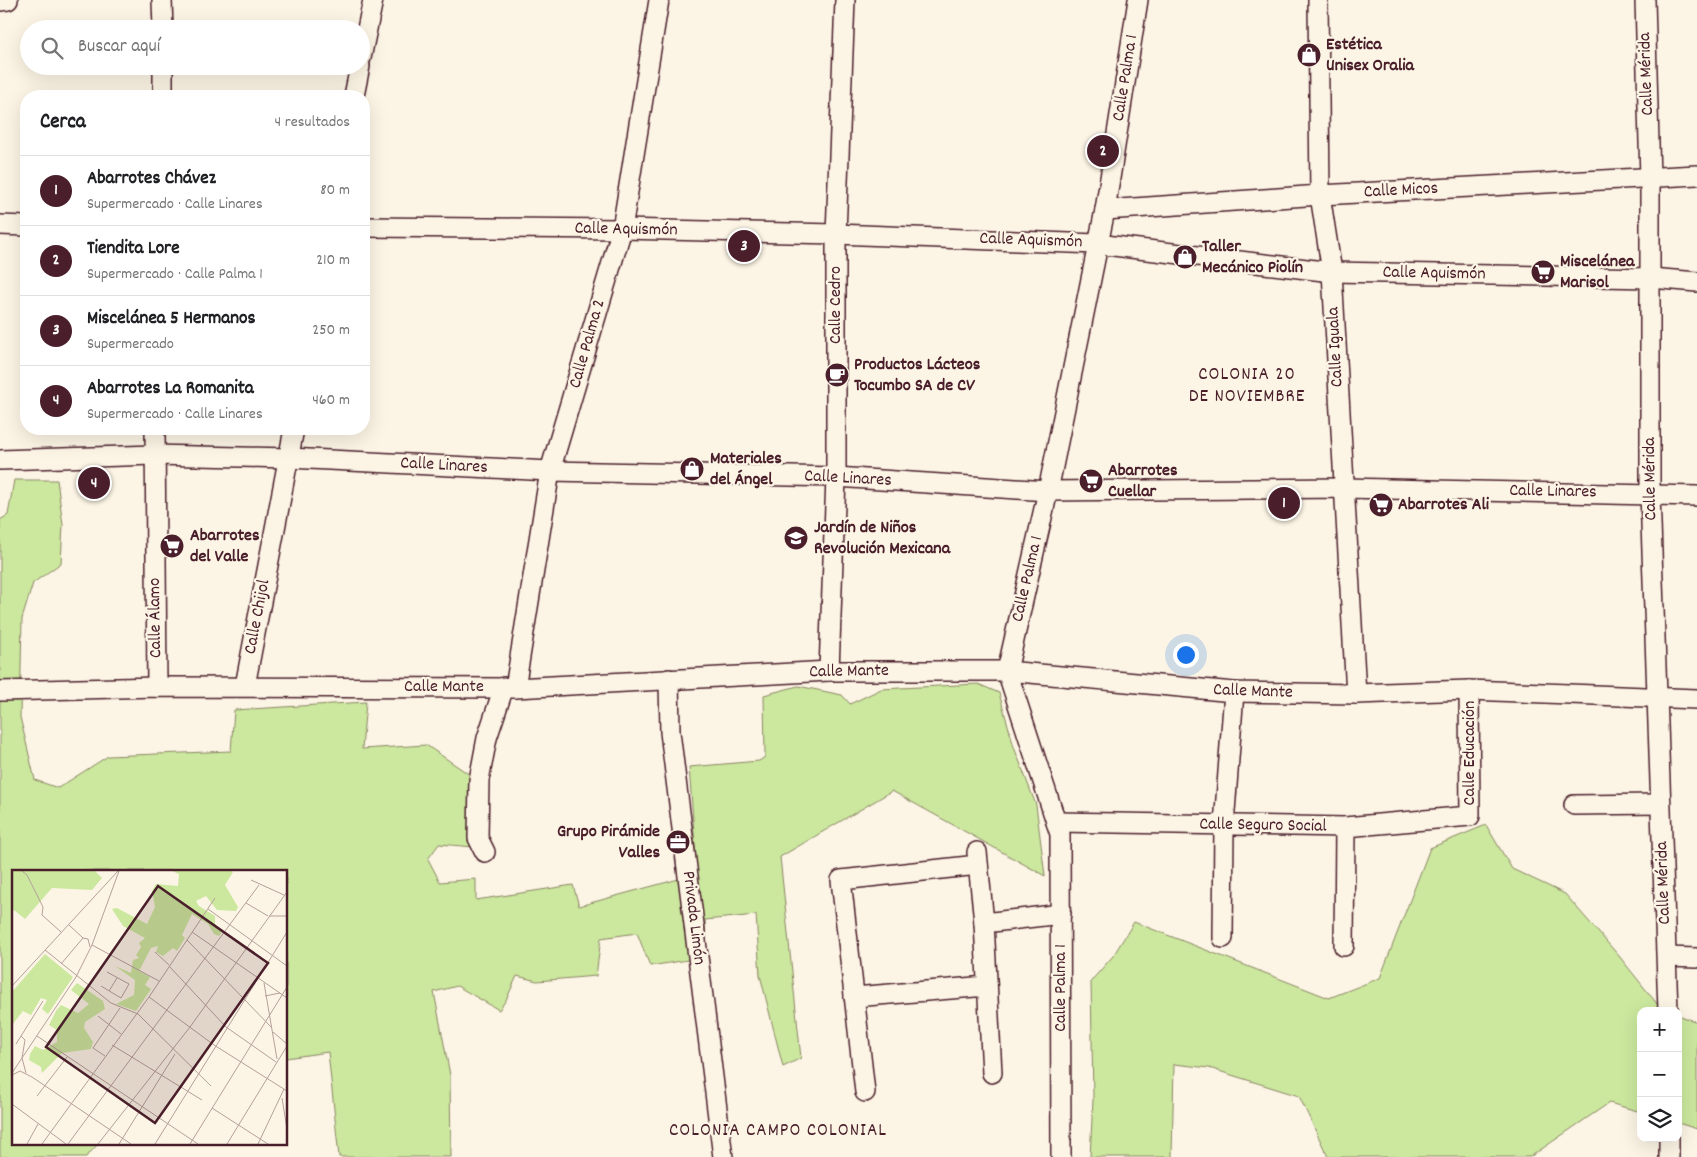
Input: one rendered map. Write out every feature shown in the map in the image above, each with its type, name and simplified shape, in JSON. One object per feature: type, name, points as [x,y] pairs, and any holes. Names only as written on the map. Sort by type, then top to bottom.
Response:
[{"type":"street","points":[[0,1],[8,0]]},
{"type":"street","points":[[162,0],[162,20]]},
{"type":"street","points":[[369,20],[373,0]]},
{"type":"street","name":"Calle Palma 2","points":[[485,852],[478,838],[479,780],[487,738],[510,687],[550,471],[622,229],[659,0]]},
{"type":"street","name":"Calle Cedro","points":[[829,671],[836,477],[836,234],[845,0]]},
{"type":"street","name":"Calle Palma 1","points":[[1061,1157],[1060,834],[1007,671],[1048,491],[1105,210],[1138,0]]},
{"type":"street","name":"Calle Iguala","points":[[1318,0],[1320,195],[1332,272],[1356,694]]},
{"type":"street","name":"Calle Mérida","points":[[1645,0],[1650,178],[1650,494],[1668,1007]]},
{"type":"street","points":[[163,75],[163,90]]},
{"type":"street","points":[[355,90],[358,75]]},
{"type":"street","name":"Calle Micos","points":[[1105,210],[1320,195],[1697,175]]},
{"type":"street","points":[[0,225],[20,226]]},
{"type":"street","name":"Calle Aquismón","points":[[370,227],[622,229],[836,234],[1097,244],[1332,272],[1651,278],[1697,282]]},
{"type":"street","name":"Calle Álamo","points":[[155,435],[157,687]]},
{"type":"street","name":"Calle Chijol","points":[[245,686],[293,435]]},
{"type":"street","name":"Calle Linares","points":[[0,460],[154,455],[289,458],[550,471],[836,477],[1048,491],[1344,488],[1697,496]]},
{"type":"street","name":"Calle Mante","points":[[0,691],[245,686],[510,687],[829,671],[1007,671],[1234,692],[1356,694],[1469,690],[1697,699]]},
{"type":"street","name":"Privada Limón","points":[[669,679],[670,732],[723,1157]]},
{"type":"street","name":"Calle Educación","points":[[1469,690],[1470,816]]},
{"type":"street","points":[[1223,938],[1224,825],[1234,692]]},
{"type":"street","points":[[1574,805],[1660,804]]},
{"type":"street","name":"Calle Seguro Social","points":[[1056,822],[1345,827],[1470,816]]},
{"type":"street","points":[[1344,946],[1345,827]]},
{"type":"street","points":[[865,1092],[841,880],[978,859],[984,923],[992,1073]]},
{"type":"street","points":[[984,923],[1061,914]]},
{"type":"street","points":[[1667,957],[1697,958]]},
{"type":"street","points":[[854,997],[987,986]]},
{"type":"street","points":[[1669,1142],[1669,1157]]},
{"type":"green space","points":[[14,480],[57,480],[63,525],[61,563],[33,583],[22,619],[20,717],[35,780],[58,788],[108,756],[231,751],[234,710],[366,702],[362,749],[426,745],[476,779],[474,847],[439,844],[428,859],[440,882],[476,879],[476,900],[573,885],[579,906],[686,877],[697,872],[689,767],[759,761],[765,757],[764,695],[798,686],[842,695],[850,704],[881,689],[978,684],[999,693],[1014,747],[1036,805],[1045,876],[892,791],[780,857],[801,1058],[783,1067],[760,975],[756,915],[705,920],[707,957],[650,966],[637,933],[601,938],[596,976],[537,981],[517,976],[506,1000],[499,1010],[457,986],[434,992],[450,1075],[451,1157],[339,1157],[328,1052],[288,1058],[288,870],[12,870],[12,1144],[98,1144],[86,1157],[0,1157],[0,520],[8,515]]},
{"type":"green space","points":[[1486,825],[1512,869],[1565,894],[1619,956],[1660,1007],[1637,1007],[1637,1111],[1609,1103],[1530,1157],[1328,1157],[1299,1096],[1209,1068],[1174,1064],[1172,1157],[1090,1157],[1093,1100],[1091,981],[1113,956],[1134,922],[1329,998],[1380,978],[1430,848]]},
{"type":"green space","points":[[1682,1016],[1697,1022],[1697,1129],[1682,1124]]},
{"type":"place","name":"Estética Unisex Oralia","points":[[1309,55]]},
{"type":"place","name":"Tiendita Lore","points":[[1103,151]]},
{"type":"place","name":"Miscelánea 5 Hermanos","points":[[744,246]]},
{"type":"place","name":"Taller Mecánico Piolín","points":[[1185,257]]},
{"type":"place","name":"Miscelánea Marisol","points":[[1543,272]]},
{"type":"place","name":"Productos Lácteos Tocumbo SA de CV","points":[[837,375]]},
{"type":"place","name":"Materiales del Ángel","points":[[692,469]]},
{"type":"place","name":"Abarrotes Cuellar","points":[[1091,481]]},
{"type":"place","name":"Abarrotes La Romanita","points":[[94,483]]},
{"type":"place","name":"Abarrotes Chávez","points":[[1284,503]]},
{"type":"place","name":"Abarrotes Ali","points":[[1381,505]]},
{"type":"place","name":"Jardín de Niños Revolución Mexicana","points":[[796,538]]},
{"type":"place","name":"Abarrotes del Valle","points":[[172,546]]},
{"type":"place","name":"Grupo Pirámide Valles","points":[[678,842]]},
{"type":"district","name":"COLONIA 20 DE NOVIEMBRE","points":[[1247,386]]},
{"type":"district","name":"COLONIA CAMPO COLONIAL","points":[[778,1131]]}]
